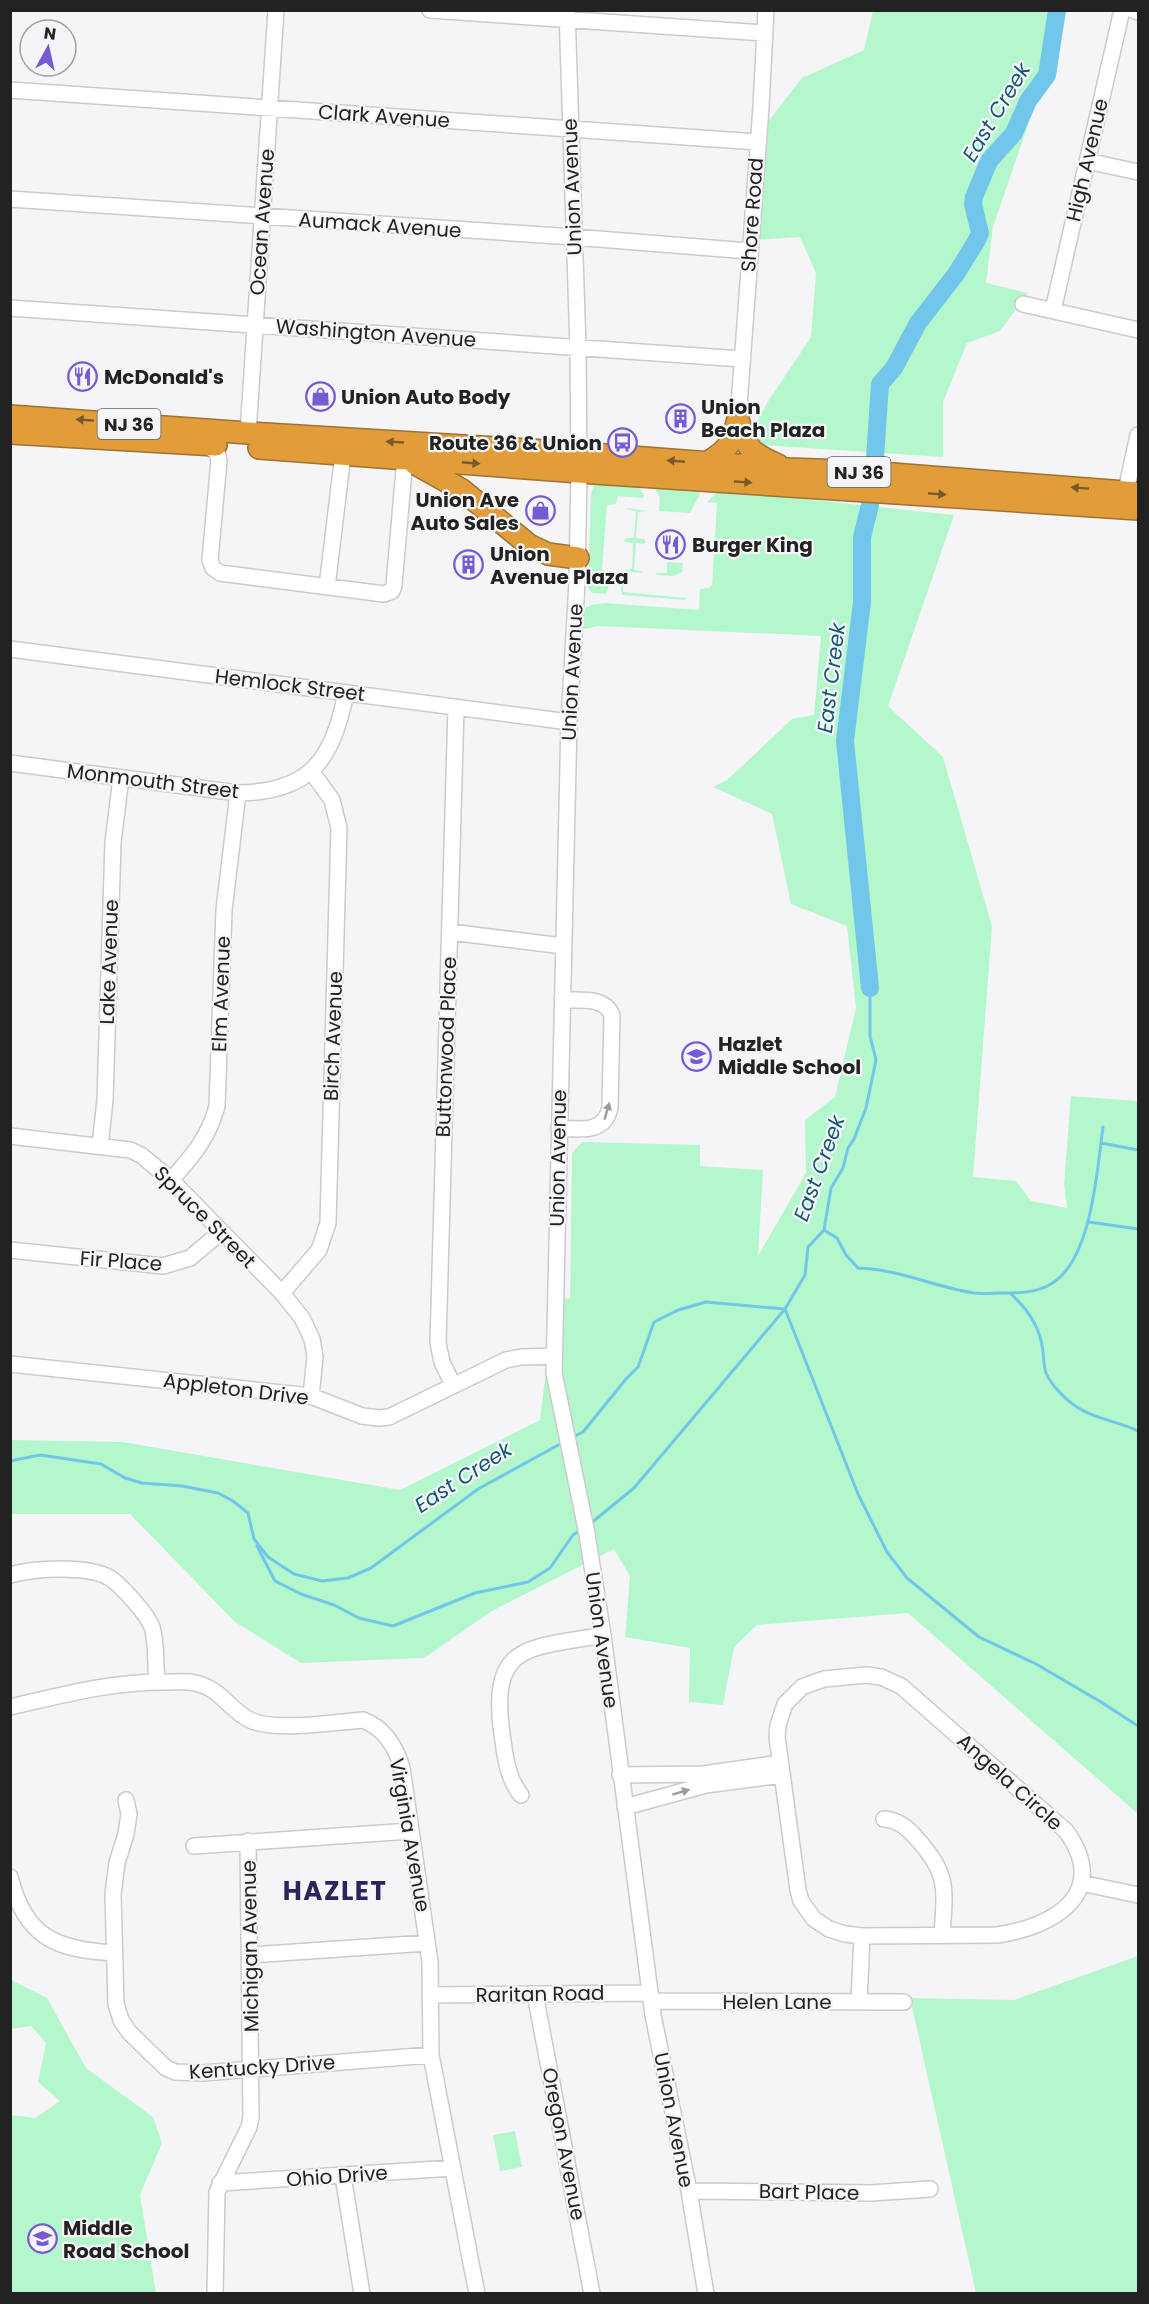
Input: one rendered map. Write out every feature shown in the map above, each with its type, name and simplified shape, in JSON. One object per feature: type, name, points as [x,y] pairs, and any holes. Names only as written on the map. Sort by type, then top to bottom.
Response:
[{"type":"highway","name":"NJ 36","points":[[10,416],[248,433],[1138,509]]},
{"type":"highway","points":[[706,463],[718,457],[729,445],[738,419]]},
{"type":"highway","points":[[738,419],[750,450],[789,469]]},
{"type":"highway","name":"NJ 36","points":[[10,433],[405,458],[706,463],[867,472],[1132,492]]},
{"type":"highway","points":[[405,458],[462,490],[529,545],[548,554],[578,558]]},
{"type":"street","name":"Ocean Avenue","points":[[248,433],[276,10]]},
{"type":"street","points":[[430,10],[567,15],[764,33]]},
{"type":"street","name":"Shore Road","points":[[738,419],[766,10]]},
{"type":"street","name":"High Avenue","points":[[1053,310],[1122,10]]},
{"type":"street","points":[[1133,10],[1138,12]]},
{"type":"street","name":"Union Avenue","points":[[567,15],[578,348],[579,462],[578,558],[569,722],[554,1373],[587,1534],[603,1635],[651,1997],[689,2191],[706,2294]]},
{"type":"street","name":"Clark Avenue","points":[[10,90],[758,142]]},
{"type":"street","points":[[1087,160],[1138,172]]},
{"type":"street","name":"Aumack Avenue","points":[[10,199],[749,251]]},
{"type":"street","points":[[1023,304],[1138,330]]},
{"type":"street","name":"Washington Avenue","points":[[10,308],[741,359]]},
{"type":"street","points":[[1132,492],[1138,435]]},
{"type":"street","points":[[203,444],[217,453],[219,461],[210,560],[213,568],[220,573],[384,594],[392,591],[394,585],[405,458]]},
{"type":"street","points":[[327,587],[343,454]]},
{"type":"street","name":"Hemlock Street","points":[[10,649],[569,722]]},
{"type":"street","name":"Monmouth Street","points":[[10,763],[238,793],[262,793],[278,789],[312,771],[323,758],[334,739],[346,693]]},
{"type":"street","name":"Buttonwood Place","points":[[453,1385],[442,1362],[438,1342],[456,707]]},
{"type":"street","name":"Birch Avenue","points":[[282,1293],[319,1250],[328,1224],[339,828],[332,800],[312,771]]},
{"type":"street","name":"Lake Avenue","points":[[100,1146],[105,1100],[113,842],[121,778]]},
{"type":"street","name":"Elm Avenue","points":[[171,1180],[201,1146],[209,1130],[216,1106],[224,910],[238,793]]},
{"type":"street","points":[[450,932],[563,946]]},
{"type":"street","points":[[559,1128],[584,1130],[599,1126],[608,1115],[610,1108],[612,1015],[609,1009],[600,1002],[562,1000]]},
{"type":"street","name":"Spruce Street","points":[[10,1136],[130,1150],[141,1155],[171,1180],[282,1293],[302,1318],[312,1338],[315,1357],[311,1396]]},
{"type":"street","name":"Fir Place","points":[[10,1250],[163,1266],[190,1258],[221,1232]]},
{"type":"street","name":"Appleton Drive","points":[[10,1364],[311,1396],[362,1416],[379,1418],[389,1417],[506,1360],[554,1356]]},
{"type":"street","points":[[10,1575],[24,1572],[87,1570],[110,1578],[140,1608],[151,1626],[155,1643],[157,1682]]},
{"type":"street","points":[[521,1795],[514,1787],[506,1760],[498,1705],[498,1693],[505,1671],[518,1656],[530,1649],[603,1635]]},
{"type":"street","name":"Angela Circle","points":[[866,1675],[893,1680],[1066,1831],[1079,1853],[1081,1883],[1070,1904],[1048,1921],[1014,1933],[862,1935],[846,1934],[829,1929],[814,1919],[801,1901],[781,1769],[777,1737],[781,1713],[793,1695],[802,1687],[824,1679],[866,1675]]},
{"type":"street","name":"Virginia Avenue","points":[[10,1707],[104,1686],[192,1682],[216,1691],[242,1716],[258,1723],[276,1726],[363,1720],[372,1723],[386,1736],[400,1761],[427,1943],[431,2055],[477,2294]]},
{"type":"street","points":[[620,1775],[703,1774],[781,1769]]},
{"type":"street","points":[[625,1807],[706,1785],[781,1769]]},
{"type":"street","name":"Kentucky Drive","points":[[126,1800],[129,1814],[117,1863],[113,1894],[114,1994],[121,2020],[129,2032],[166,2068],[175,2072],[203,2073],[431,2055]]},
{"type":"street","points":[[884,1819],[892,1819],[909,1830],[936,1859],[944,1882],[942,1934]]},
{"type":"street","points":[[194,1846],[410,1831]]},
{"type":"street","name":"Michigan Avenue","points":[[215,2294],[216,2199],[220,2183],[252,2117],[248,1841]]},
{"type":"street","points":[[10,1877],[22,1911],[49,1939],[73,1949],[114,1953]]},
{"type":"street","points":[[1081,1883],[1138,1895]]},
{"type":"street","points":[[859,2001],[862,1935]]},
{"type":"street","points":[[251,1955],[427,1943]]},
{"type":"street","name":"Raritan Road","points":[[430,1995],[535,1994],[651,1997]]},
{"type":"street","name":"Oregon Avenue","points":[[535,1994],[591,2294]]},
{"type":"street","name":"Helen Lane","points":[[651,1997],[904,2002]]},
{"type":"street","name":"Ohio Drive","points":[[220,2183],[453,2168]]},
{"type":"street","points":[[343,2176],[362,2294]]},
{"type":"street","name":"Bart Place","points":[[689,2191],[871,2193],[930,2189]]},
{"type":"green space","points":[[873,11],[1067,11],[993,227],[986,283],[1028,293],[1000,331],[967,343],[943,402],[943,457],[745,444],[767,403],[811,337],[816,273],[800,237],[752,240],[758,134],[802,78],[864,50]]},
{"type":"green space","points":[[601,482],[631,484],[641,490],[644,495],[643,498],[618,496],[616,504],[607,505],[601,583],[609,586],[606,594],[592,593],[588,587],[591,494],[594,486]]},
{"type":"green space","points":[[654,487],[699,490],[700,494],[690,513],[659,511],[660,498]]},
{"type":"green space","points":[[719,490],[954,515],[888,706],[943,757],[992,926],[973,1177],[1016,1181],[1031,1201],[1067,1208],[1064,1184],[1071,1096],[1138,1101],[1138,1814],[908,1613],[757,1625],[734,1647],[723,1705],[689,1702],[690,1648],[625,1637],[630,1576],[614,1549],[492,1611],[424,1658],[301,1663],[235,1622],[130,1514],[11,1514],[11,1440],[123,1442],[400,1490],[540,1420],[555,1296],[570,1299],[572,1153],[582,1142],[700,1145],[700,1166],[763,1170],[758,1256],[806,1173],[805,1120],[835,1097],[856,1008],[847,926],[791,904],[772,814],[713,787],[727,780],[792,719],[814,715],[821,636],[598,626],[585,629],[582,627],[584,609],[591,605],[605,603],[699,610],[700,589],[709,588],[712,585],[717,503],[707,502]]},
{"type":"green space","points":[[626,509],[647,511],[638,512],[636,538],[644,539],[646,542],[636,543],[634,570],[643,573],[622,571],[632,569],[633,543],[624,540],[634,538],[636,511]]},
{"type":"green space","points":[[667,562],[683,563],[682,572],[674,576],[656,575],[656,573],[667,573]]},
{"type":"green space","points":[[623,585],[623,592],[686,598],[685,600],[622,595]]},
{"type":"green space","points":[[1138,1956],[1138,2293],[976,2293],[910,1998],[1014,2000]]},
{"type":"green space","points":[[11,1980],[47,1998],[86,2068],[153,2117],[162,2143],[140,2195],[156,2293],[11,2293],[11,2115],[35,2118],[60,2101],[38,2082],[46,2043],[31,2026],[11,2029]]},
{"type":"green space","points":[[515,2131],[522,2167],[500,2171],[493,2135]]},
{"type":"waterway","name":"East Creek","points":[[875,458],[880,384],[894,368],[918,323],[956,274],[977,240],[980,233],[973,204],[974,197],[989,161],[1014,133],[1028,101],[1047,75],[1057,10]]},
{"type":"waterway","name":"East Creek","points":[[870,505],[862,537],[862,602],[845,741],[870,988]]},
{"type":"waterway","name":"East Creek","points":[[573,1437],[583,1432],[638,1367],[654,1322],[678,1310],[706,1302],[785,1309],[805,1275],[808,1247],[824,1230],[831,1188],[843,1168],[848,1148],[866,1108],[876,1060],[870,1036],[870,988]]},
{"type":"waterway","points":[[824,1230],[837,1238],[846,1255],[858,1268],[888,1271],[974,1293],[1021,1293],[1039,1289],[1051,1284],[1065,1272],[1076,1255],[1084,1235],[1095,1189],[1103,1127]]},
{"type":"waterway","points":[[1101,1143],[1138,1150]]},
{"type":"waterway","points":[[1089,1222],[1138,1229]]},
{"type":"waterway","points":[[1011,1294],[1027,1311],[1035,1324],[1042,1345],[1046,1373],[1059,1392],[1084,1411],[1138,1431]]},
{"type":"waterway","points":[[590,1524],[634,1488],[785,1309],[858,1494],[887,1552],[907,1578],[979,1637],[1036,1664],[1138,1726]]},
{"type":"waterway","name":"East Creek","points":[[10,1461],[40,1455],[101,1464],[125,1478],[142,1483],[182,1486],[218,1493],[248,1513],[254,1539],[268,1557],[294,1574],[322,1581],[348,1578],[371,1568],[478,1489],[562,1443]]},
{"type":"waterway","points":[[257,1546],[275,1581],[301,1594],[334,1605],[359,1618],[393,1626],[475,1593],[528,1582],[550,1568],[573,1535],[582,1529]]},
{"type":"place","name":"McDonald's","points":[[83,377]]},
{"type":"place","name":"Union Auto Body","points":[[320,397]]},
{"type":"place","name":"Union Beach Plaza","points":[[680,419]]},
{"type":"place","name":"Route 36 & Union","points":[[623,443]]},
{"type":"place","name":"Union Ave Auto Sales","points":[[540,511]]},
{"type":"place","name":"Burger King","points":[[671,545]]},
{"type":"place","name":"Union Avenue Plaza","points":[[469,565]]},
{"type":"place","name":"Hazlet Middle School","points":[[697,1056]]},
{"type":"place","name":"Middle Road School","points":[[42,2239]]},
{"type":"district","name":"HAZLET","points":[[335,1891]]}]
